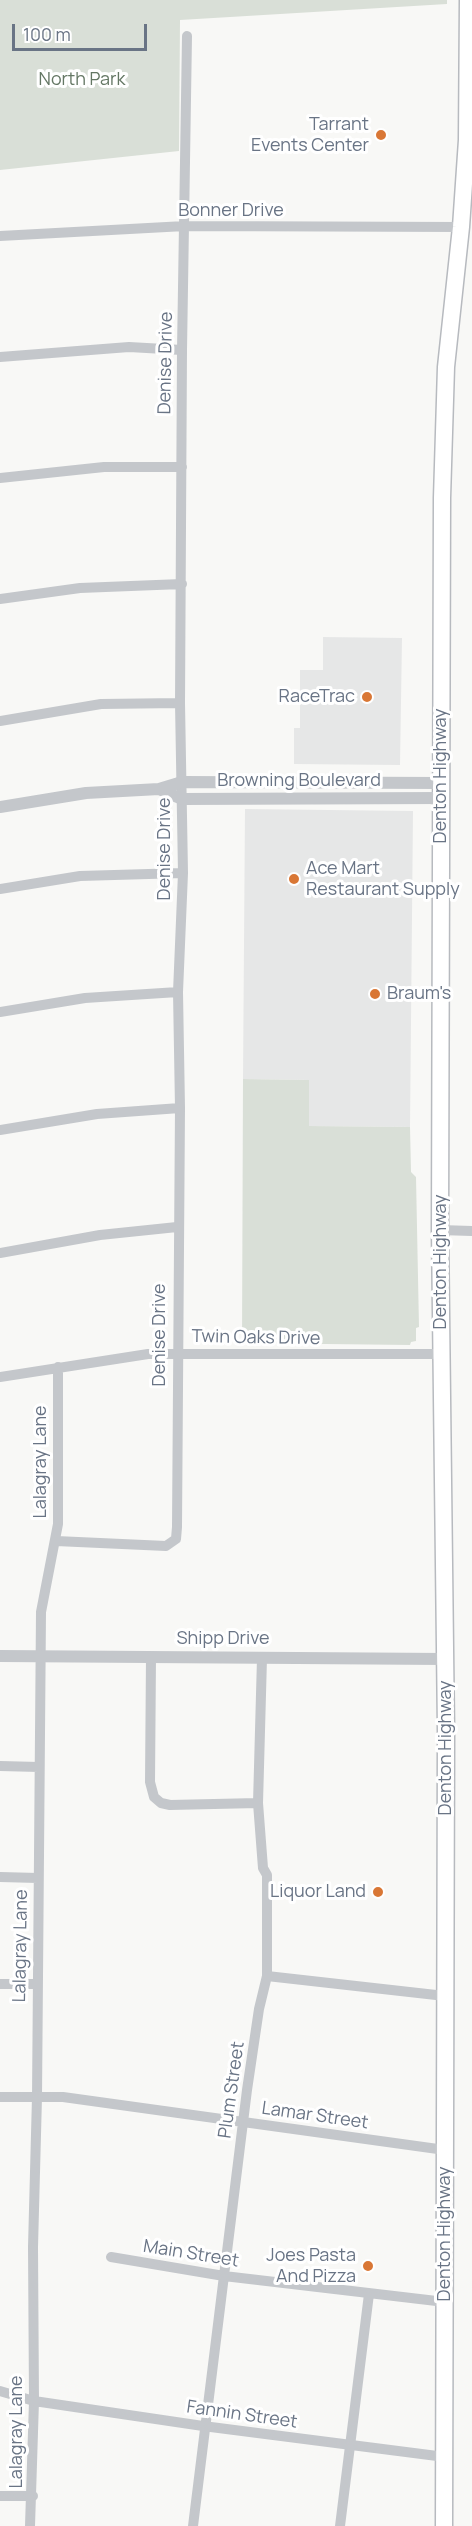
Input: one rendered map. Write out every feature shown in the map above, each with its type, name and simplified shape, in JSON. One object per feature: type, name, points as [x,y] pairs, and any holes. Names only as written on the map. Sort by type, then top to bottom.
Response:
[{"type":"main road","name":"Denton Highway","points":[[444,2526],[445,1659],[440,1230],[444,401],[467,140],[468,0]]},
{"type":"street","name":"Denise Drive","points":[[56,1541],[166,1546],[176,1539],[177,1227],[180,1108],[178,992],[183,873],[180,703],[182,350],[187,36]]},
{"type":"street","name":"Bonner Drive","points":[[0,236],[185,226],[461,227]]},
{"type":"street","points":[[0,357],[129,347],[182,350]]},
{"type":"street","points":[[0,478],[104,467],[182,467]]},
{"type":"street","points":[[0,598],[80,588],[182,584]]},
{"type":"street","points":[[0,721],[101,704],[180,703]]},
{"type":"street","name":"Browning Boulevard","points":[[0,807],[86,793],[159,789],[182,782],[323,782],[441,790]]},
{"type":"street","points":[[323,782],[323,798]]},
{"type":"street","name":"Browning Boulevard","points":[[159,789],[183,799],[323,798],[441,790]]},
{"type":"street","points":[[0,889],[80,876],[183,873]]},
{"type":"street","points":[[0,1012],[85,998],[178,992]]},
{"type":"street","points":[[0,1130],[97,1114],[180,1108]]},
{"type":"street","points":[[0,1253],[100,1235],[177,1227]]},
{"type":"street","points":[[440,1230],[472,1231]]},
{"type":"street","name":"Twin Oaks Drive","points":[[0,1377],[148,1354],[441,1354]]},
{"type":"street","name":"Lalagray Lane","points":[[30,2526],[33,2496],[33,2247],[37,2097],[36,1984],[41,1656],[43,1594],[56,1541],[58,1367]]},
{"type":"street","name":"Shipp Drive","points":[[0,1656],[445,1659]]},
{"type":"street","points":[[151,1657],[150,1782],[154,1797],[161,1803],[171,1805],[258,1803]]},
{"type":"street","name":"Plum Street","points":[[193,2526],[203,2426],[243,2122],[259,2009],[267,1976],[267,1875],[263,1868],[258,1803],[262,1658]]},
{"type":"street","points":[[0,1766],[39,1767]]},
{"type":"street","points":[[0,1878],[38,1878]]},
{"type":"street","points":[[267,1976],[445,1996]]},
{"type":"street","points":[[0,1984],[36,1984]]},
{"type":"street","name":"Lamar Street","points":[[0,2097],[63,2097],[445,2150]]},
{"type":"street","name":"Main Street","points":[[111,2257],[224,2276],[445,2302]]},
{"type":"street","points":[[340,2526],[369,2294]]},
{"type":"street","name":"Fannin Street","points":[[0,2391],[34,2401],[203,2426],[445,2457]]},
{"type":"street","points":[[0,2496],[33,2496]]},
{"type":"shaded area","points":[[323,637],[402,638],[400,765],[294,764],[294,728],[300,728],[300,670],[323,670]]},
{"type":"shaded area","points":[[245,809],[413,811],[410,1127],[309,1126],[309,1080],[243,1079]]},
{"type":"green space","name":"North Park","points":[[0,0],[447,0],[447,4],[180,20],[179,151],[0,170]]},
{"type":"green space","points":[[243,1079],[309,1080],[309,1126],[410,1127],[411,1172],[416,1177],[419,1327],[416,1328],[416,1341],[411,1342],[410,1345],[242,1343]]},
{"type":"place","name":"Tarrant Events Center","points":[[381,135]]},
{"type":"place","name":"RaceTrac","points":[[367,697]]},
{"type":"place","name":"Ace Mart Restaurant Supply","points":[[294,879]]},
{"type":"place","name":"Braum's","points":[[375,994]]},
{"type":"place","name":"Liquor Land","points":[[378,1892]]},
{"type":"place","name":"Joes Pasta And Pizza","points":[[368,2266]]}]
